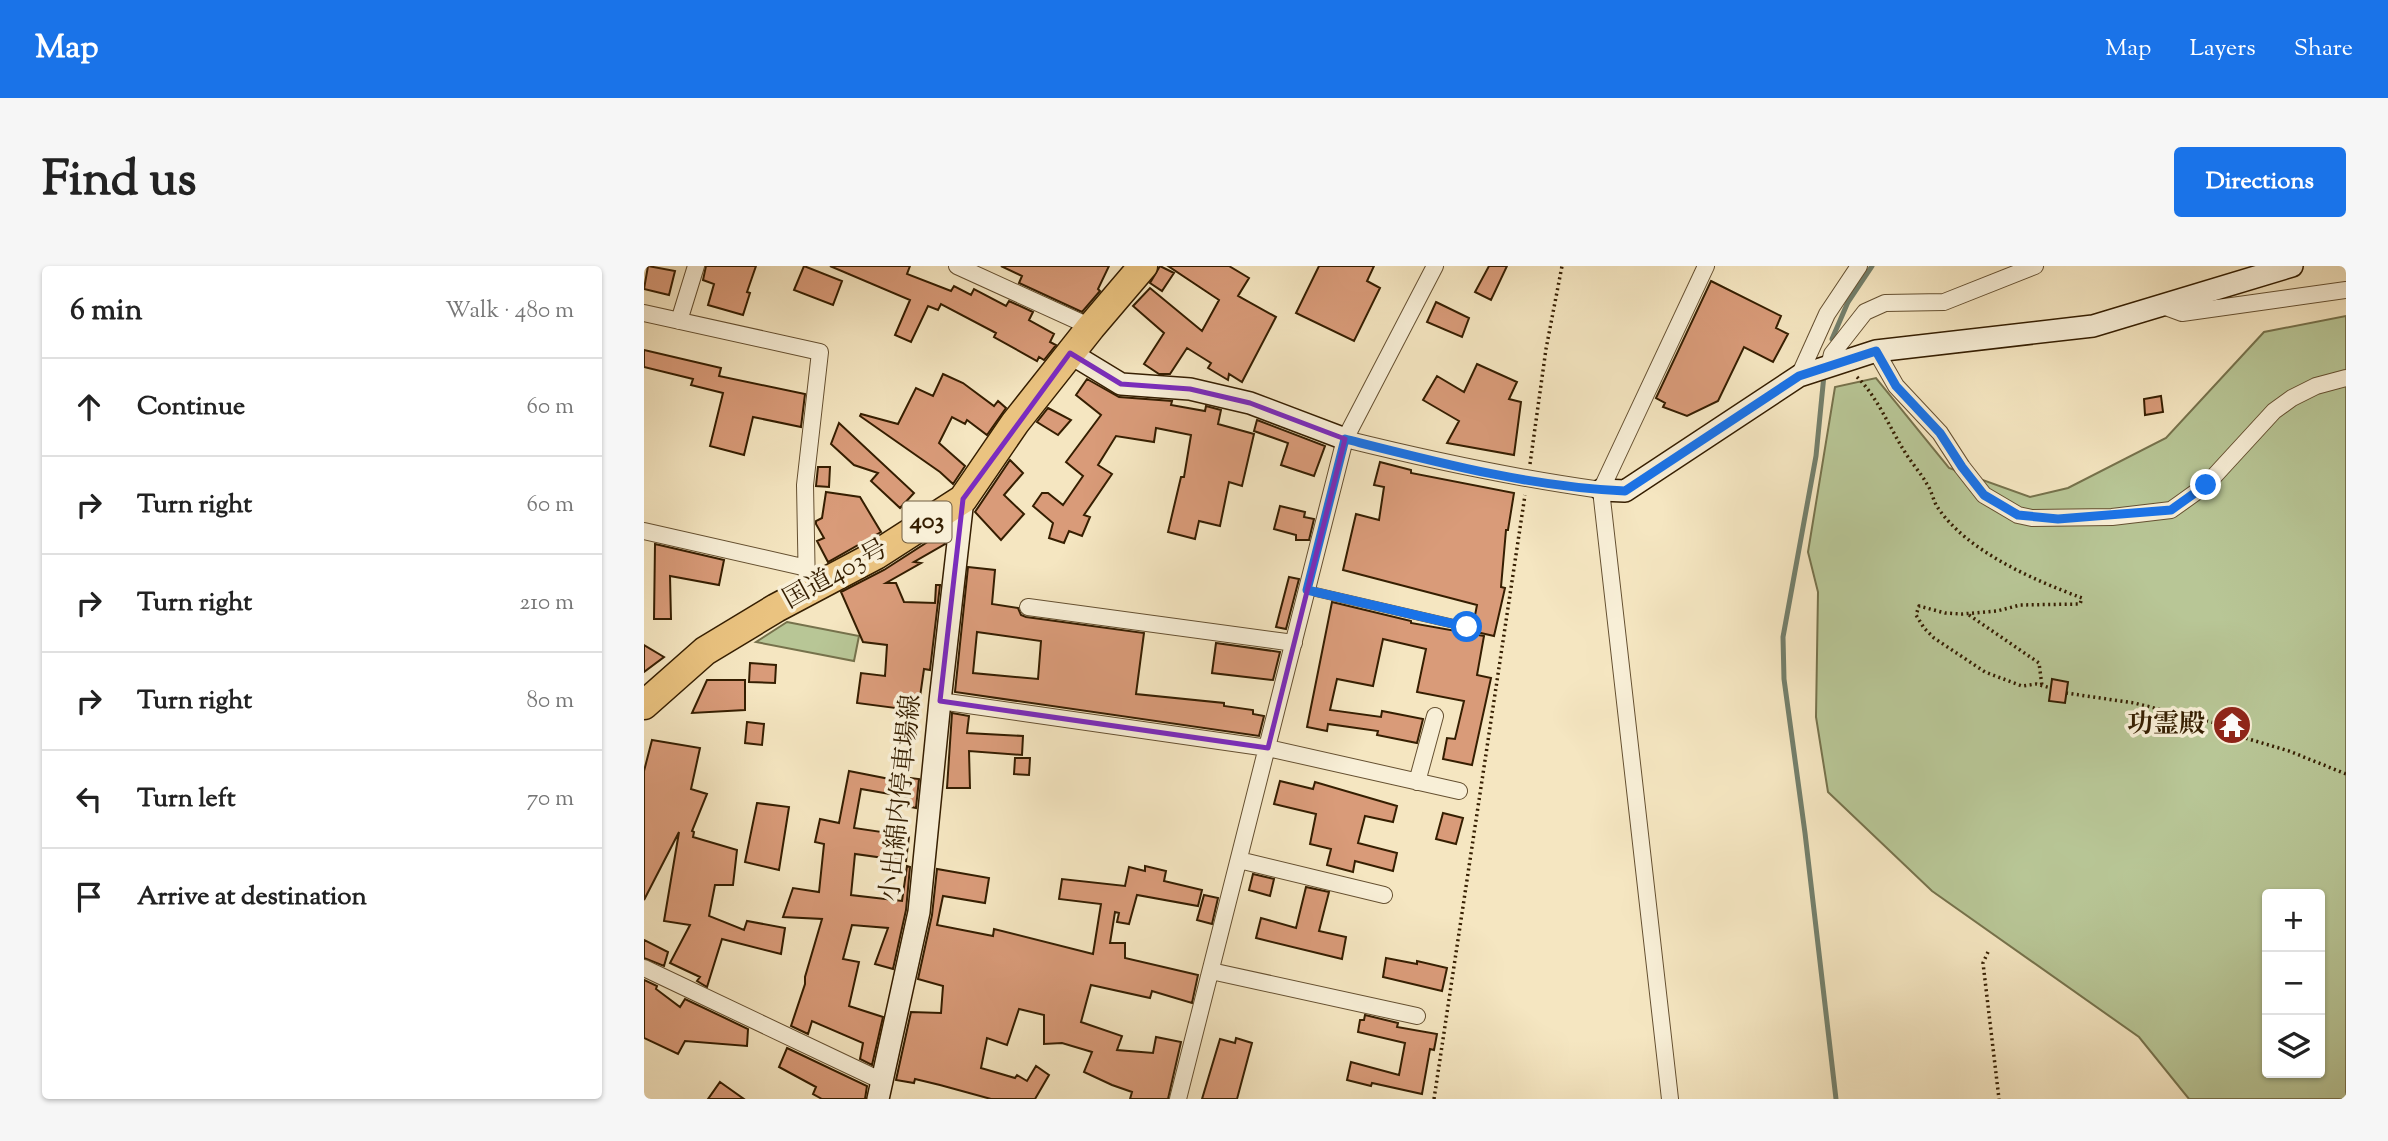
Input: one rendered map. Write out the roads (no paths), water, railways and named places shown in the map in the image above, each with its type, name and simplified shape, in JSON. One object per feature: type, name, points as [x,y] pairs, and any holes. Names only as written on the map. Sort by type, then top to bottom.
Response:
[{"type":"highway","name":"国道403号","points":[[644,705],[705,651],[776,608],[807,580],[876,555],[963,499],[1015,423],[1143,266]]},
{"type":"street","points":[[679,321],[696,266]]},
{"type":"street","points":[[957,266],[1091,327]]},
{"type":"street","points":[[1178,1099],[1345,439],[1435,266]]},
{"type":"street","points":[[1670,1099],[1601,490],[1706,266]]},
{"type":"street","points":[[1799,376],[1827,314],[1859,266]]},
{"type":"street","points":[[1829,366],[1832,354],[1865,312],[1885,303],[1944,302],[2035,266]]},
{"type":"street","points":[[1070,353],[1121,384],[1190,389],[1250,403],[1345,439],[1427,460],[1527,479],[1625,491],[1799,376],[1876,351],[2093,326],[2292,266]]},
{"type":"street","points":[[2163,306],[2182,313],[2346,290]]},
{"type":"street","points":[[644,313],[820,352],[804,485],[807,580],[644,531]]},
{"type":"street","points":[[1876,351],[1896,386],[1940,433],[1984,495],[2010,511],[2032,518],[2112,517],[2171,510],[2206,485],[2274,411],[2316,386],[2346,378]]},
{"type":"street","name":"小出綿内停車場線","points":[[880,1090],[919,912],[963,499]]},
{"type":"street","points":[[1028,607],[1294,643]]},
{"type":"street","points":[[940,701],[1268,748],[1459,791]]},
{"type":"street","points":[[1417,782],[1435,716]]},
{"type":"street","points":[[1239,860],[1384,895]]},
{"type":"street","points":[[644,968],[880,1090]]},
{"type":"street","points":[[1211,971],[1417,1016]]},
{"type":"lane","points":[[1307,590],[1467,627]]},
{"type":"waterway","points":[[1832,339],[1848,302],[1872,266]]},
{"type":"waterway","points":[[1824,375],[1816,456],[1783,637],[1784,679],[1836,1099]]},
{"type":"place","name":"功霊殿","points":[[2232,725]]}]
